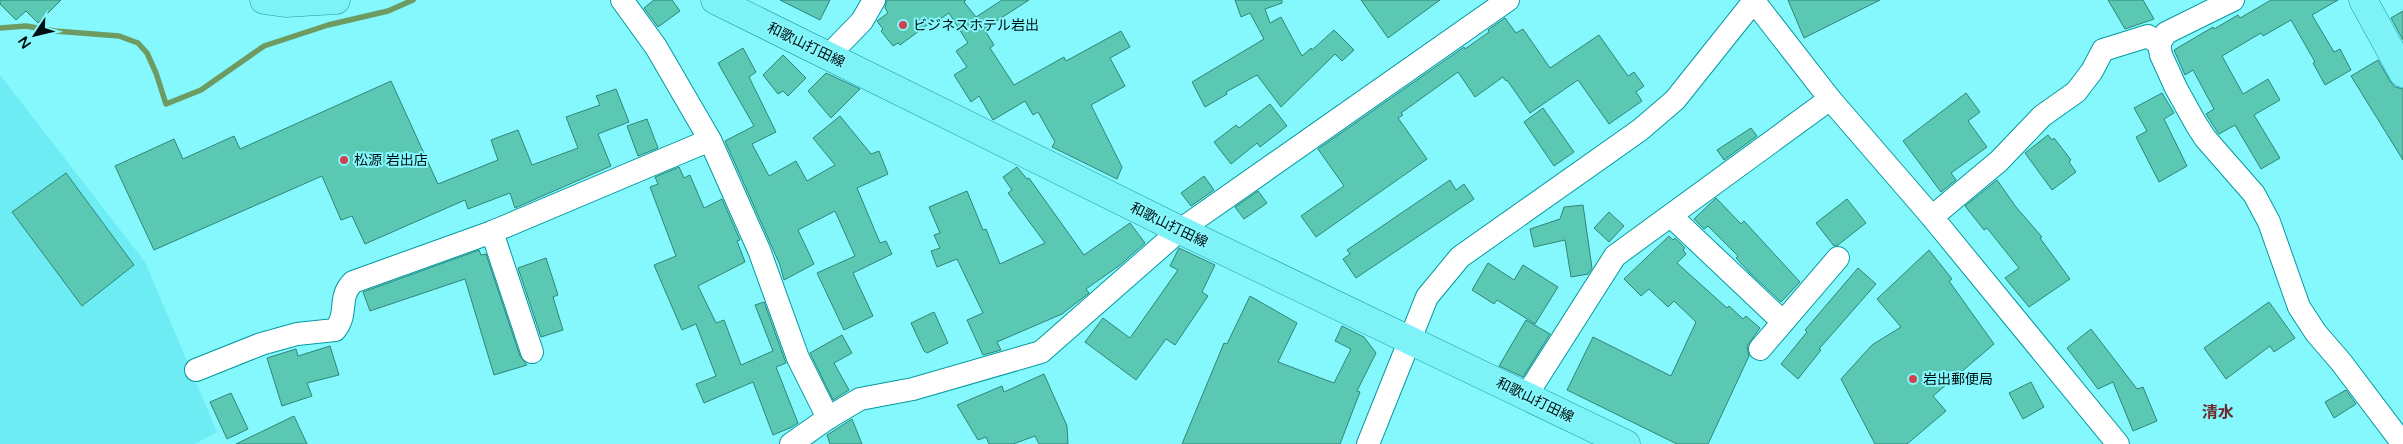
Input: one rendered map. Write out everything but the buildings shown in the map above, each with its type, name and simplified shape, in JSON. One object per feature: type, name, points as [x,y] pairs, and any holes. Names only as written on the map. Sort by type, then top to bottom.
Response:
[{"type":"main road","points":[[264,0],[286,3],[336,0]]},
{"type":"main road","name":"和歌山打田線","points":[[715,0],[1180,230],[1626,444]]},
{"type":"main road","points":[[2364,0],[2403,74]]},
{"type":"street","points":[[622,0],[656,47],[710,140],[759,250],[798,358],[828,418]]},
{"type":"street","points":[[828,56],[862,21],[874,0]]},
{"type":"street","points":[[791,444],[828,418],[860,399],[913,389],[1041,352],[1180,230],[1508,0]]},
{"type":"street","points":[[2233,0],[2166,33],[2159,44],[2161,55],[2176,88],[2200,131],[2254,194],[2269,222],[2298,307],[2316,333],[2341,362],[2403,444]]},
{"type":"street","points":[[1368,444],[1427,297],[1460,257],[1640,130],[1676,100],[1753,1],[1830,100],[1932,217],[2118,444]]},
{"type":"street","points":[[1932,217],[1999,161],[2042,116],[2076,92],[2092,71],[2102,50],[2148,36],[2159,44]]},
{"type":"street","points":[[1526,396],[1615,256],[1830,100]]},
{"type":"street","points":[[196,370],[261,344],[297,334],[335,330],[342,322],[345,290],[353,282],[492,232],[710,140]]},
{"type":"street","points":[[1671,216],[1783,322]]},
{"type":"street","points":[[492,232],[532,352]]},
{"type":"street","points":[[1760,349],[1838,258]]},
{"type":"shaded area","points":[[0,75],[145,262],[217,432],[195,444],[0,444]]},
{"type":"waterway","points":[[0,28],[26,26],[55,31],[119,36],[138,43],[147,53],[166,104],[201,90],[264,46],[328,25],[388,11],[413,0]]},
{"type":"place","name":"ビジネスホテル岩出","points":[[903,25]]},
{"type":"place","name":"松源 岩出店","points":[[344,160]]},
{"type":"place","name":"岩出郵便局","points":[[1913,379]]},
{"type":"district","name":"清水","points":[[2218,413]]}]
